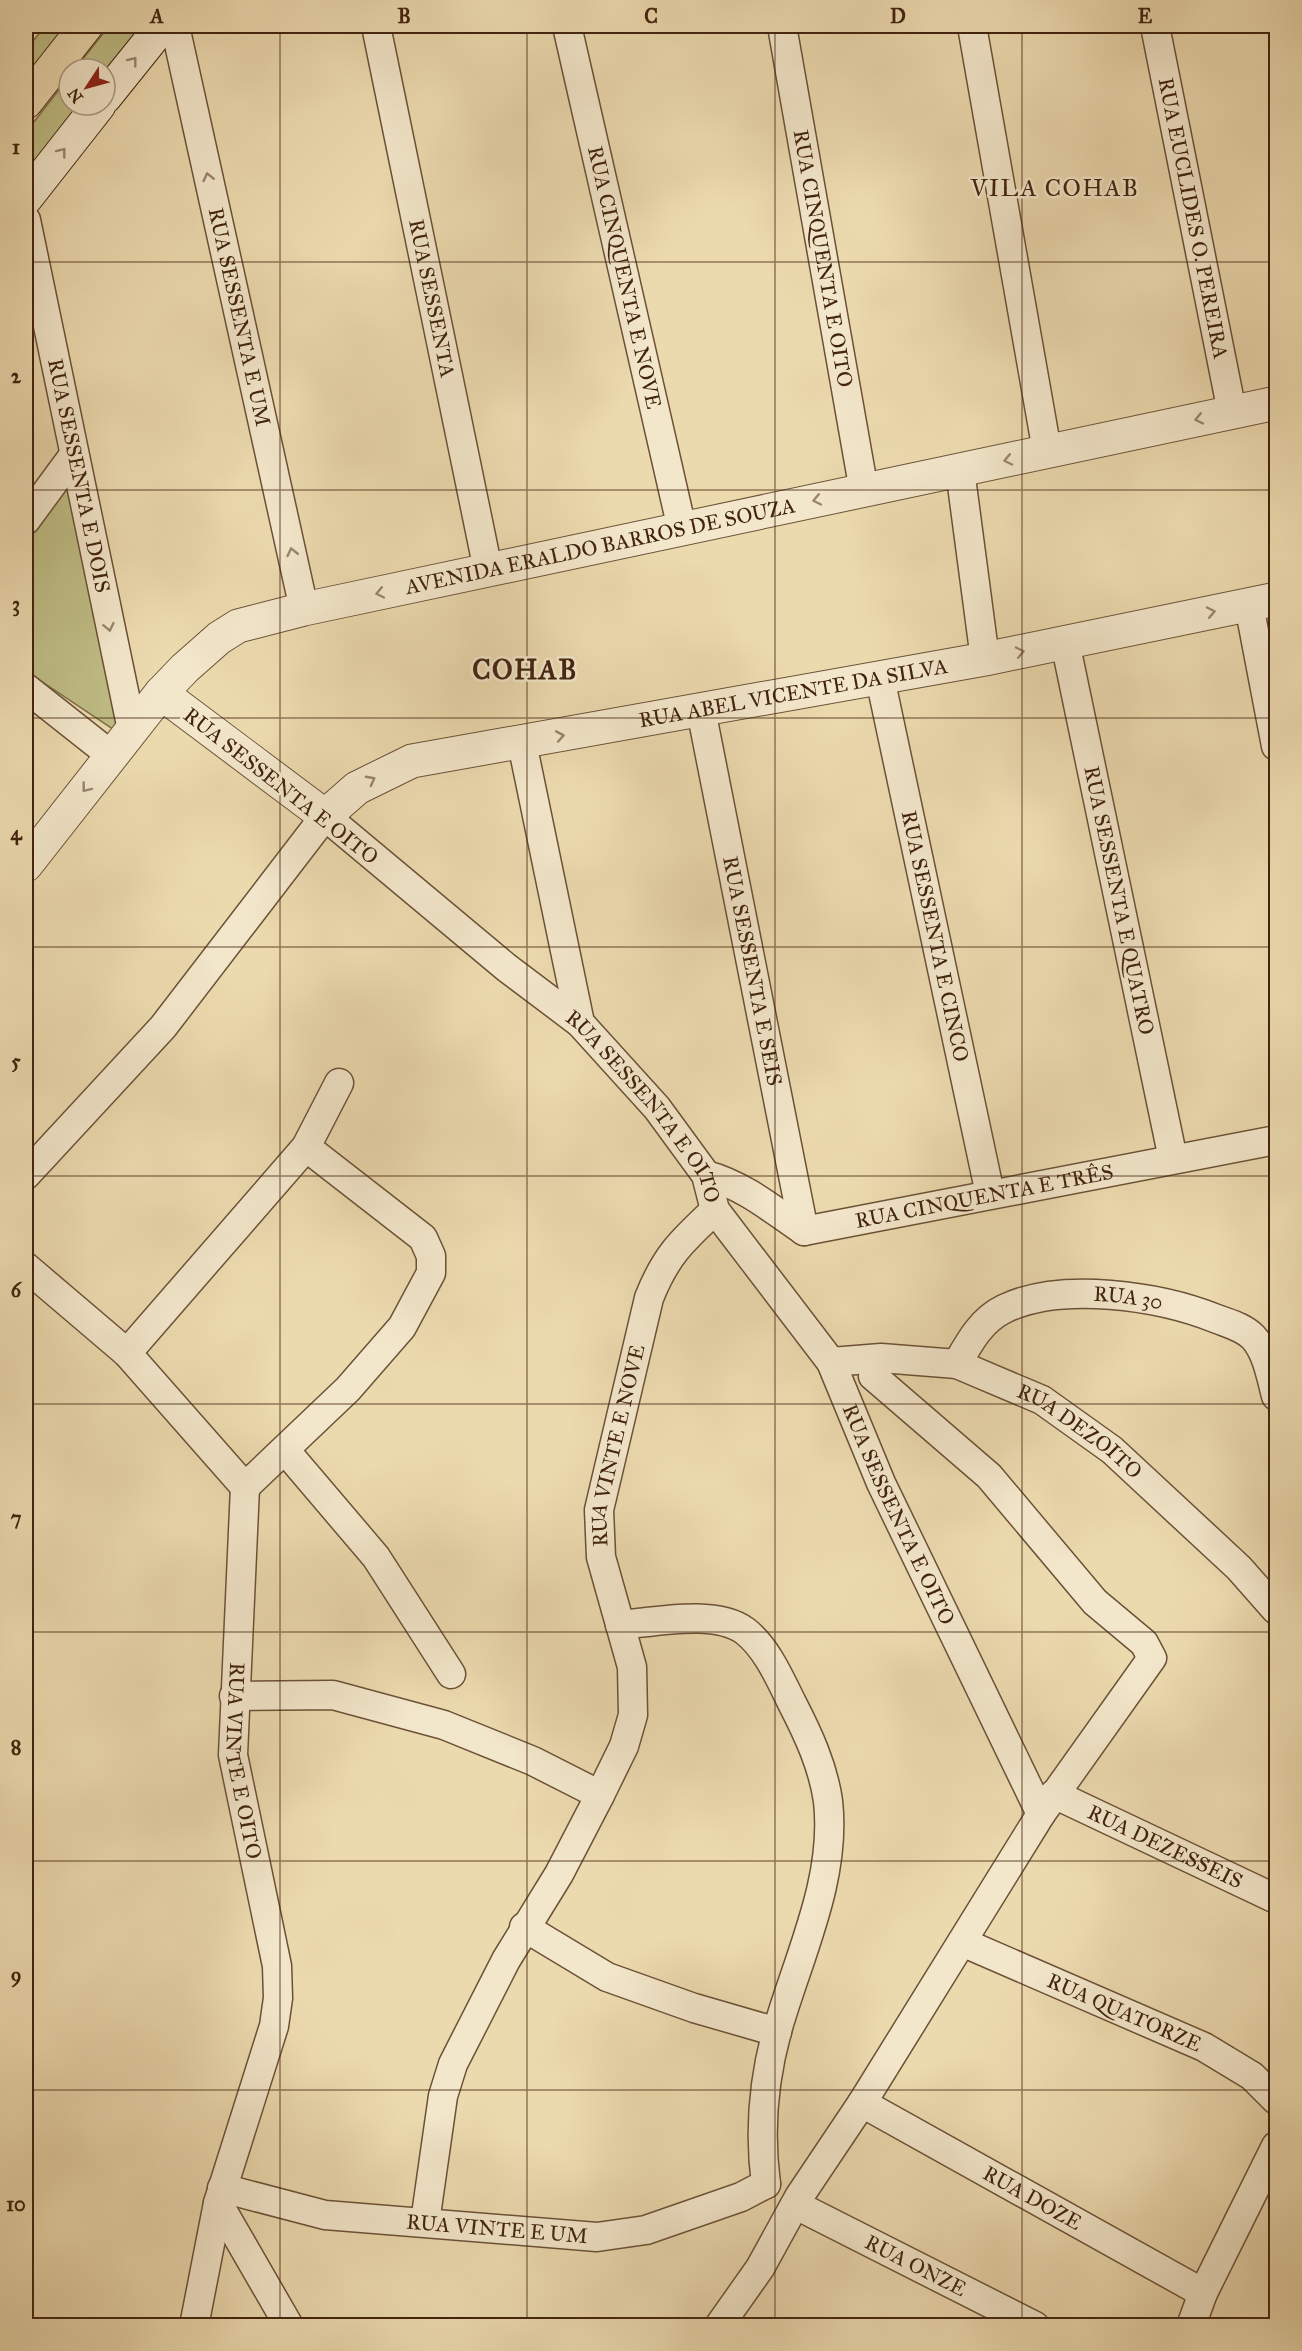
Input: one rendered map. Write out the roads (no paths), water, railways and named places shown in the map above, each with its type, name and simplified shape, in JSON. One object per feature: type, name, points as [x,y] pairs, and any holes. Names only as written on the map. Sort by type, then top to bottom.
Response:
[{"type":"highway","points":[[26,102],[86,26]]},
{"type":"street","points":[[117,82],[162,26]]},
{"type":"street","name":"RUA SESSENTA E UM","points":[[175,26],[304,609]]},
{"type":"street","name":"RUA SESSENTA","points":[[376,26],[488,570]]},
{"type":"street","name":"RUA CINQUENTA E NOVE","points":[[567,26],[682,529]]},
{"type":"street","name":"RUA CINQUENTA E OITO","points":[[782,26],[864,491]]},
{"type":"street","points":[[972,26],[1047,451]]},
{"type":"street","name":"RUA EUCLIDES O. PEREIRA","points":[[1155,26],[1232,412]]},
{"type":"street","points":[[26,198],[90,117]]},
{"type":"street","name":"RUA SESSENTA E DOIS","points":[[26,220],[73,456],[132,730]]},
{"type":"street","name":"AVENIDA ERALDO BARROS DE SOUZA","points":[[26,865],[161,693],[219,638],[238,626],[304,609],[1276,403]]},
{"type":"street","points":[[26,520],[73,456]]},
{"type":"street","points":[[960,470],[986,659]]},
{"type":"street","points":[[1262,602],[1276,746]]},
{"type":"street","name":"RUA ABEL VICENTE DA SILVA","points":[[325,816],[357,788],[412,761],[986,659],[1262,602]]},
{"type":"street","name":"RUA SESSENTA E QUATRO","points":[[1065,642],[1173,1159]]},
{"type":"street","name":"RUA SESSENTA E CINCO","points":[[880,678],[990,1194]]},
{"type":"street","points":[[26,688],[112,756]]},
{"type":"street","name":"RUA SESSENTA E OITO","points":[[161,693],[325,816],[498,961],[580,1023],[651,1101],[706,1175],[715,1210],[831,1362],[882,1483],[1047,1804]]},
{"type":"street","name":"RUA SESSENTA E SEIS","points":[[701,710],[804,1231]]},
{"type":"street","points":[[522,743],[580,1023]]},
{"type":"street","points":[[26,1175],[163,1027],[325,816]]},
{"type":"street","points":[[127,1353],[306,1147],[339,1083]]},
{"type":"street","name":"RUA CINQUENTA E TRÊS","points":[[804,1231],[1276,1140]]},
{"type":"street","points":[[26,1267],[127,1353],[245,1487],[348,1389],[402,1327],[431,1273],[431,1256],[423,1238],[306,1147]]},
{"type":"street","points":[[706,1175],[745,1190],[804,1231]]},
{"type":"street","name":"RUA VINTE E NOVE","points":[[425,2222],[446,2085],[453,2064],[524,1927],[559,1874],[600,1796],[624,1746],[633,1715],[632,1667],[601,1557],[599,1510],[649,1298],[673,1250],[715,1210]]},
{"type":"street","name":"RUA 30","points":[[957,1364],[977,1331],[1003,1309],[1037,1299],[1080,1294],[1162,1300],[1245,1329],[1262,1349],[1276,1396]]},
{"type":"street","name":"RUA DEZOITO","points":[[831,1362],[881,1358],[957,1364],[1042,1400],[1112,1450],[1239,1568],[1276,1610]]},
{"type":"street","points":[[718,2325],[760,2268],[797,2201],[862,2103],[1047,1804],[1152,1658],[1144,1643],[1095,1602],[989,1476],[873,1377]]},
{"type":"street","points":[[285,1450],[376,1557],[451,1674]]},
{"type":"street","name":"RUA VINTE E OITO","points":[[194,2325],[220,2195],[274,2026],[278,1998],[277,1966],[233,1755],[245,1487]]},
{"type":"street","points":[[620,1625],[711,1619],[728,1623],[746,1632],[771,1663],[814,1745],[828,1802],[826,1865],[806,1944],[777,2032],[762,2104],[766,2184]]},
{"type":"street","points":[[234,1696],[333,1695],[444,1725],[533,1761],[600,1796]]},
{"type":"street","name":"RUA DEZESSEIS","points":[[1047,1804],[1276,1899]]},
{"type":"street","points":[[524,1927],[607,1977],[694,2008],[777,2032]]},
{"type":"street","name":"RUA QUATORZE","points":[[962,1942],[1204,2047],[1252,2076],[1276,2100]]},
{"type":"street","name":"RUA DOZE","points":[[862,2103],[1203,2293]]},
{"type":"street","points":[[1191,2325],[1203,2293],[1267,2184],[1276,2146]]},
{"type":"street","name":"RUA VINTE E UM","points":[[220,2195],[325,2215],[597,2237],[646,2230],[741,2197],[766,2184]]},
{"type":"street","name":"RUA ONZE","points":[[766,2184],[1035,2325]]},
{"type":"street","points":[[220,2195],[289,2325]]},
{"type":"district","name":"VILA COHAB","points":[[1055,188]]},
{"type":"district","name":"COHAB","points":[[525,670]]}]
